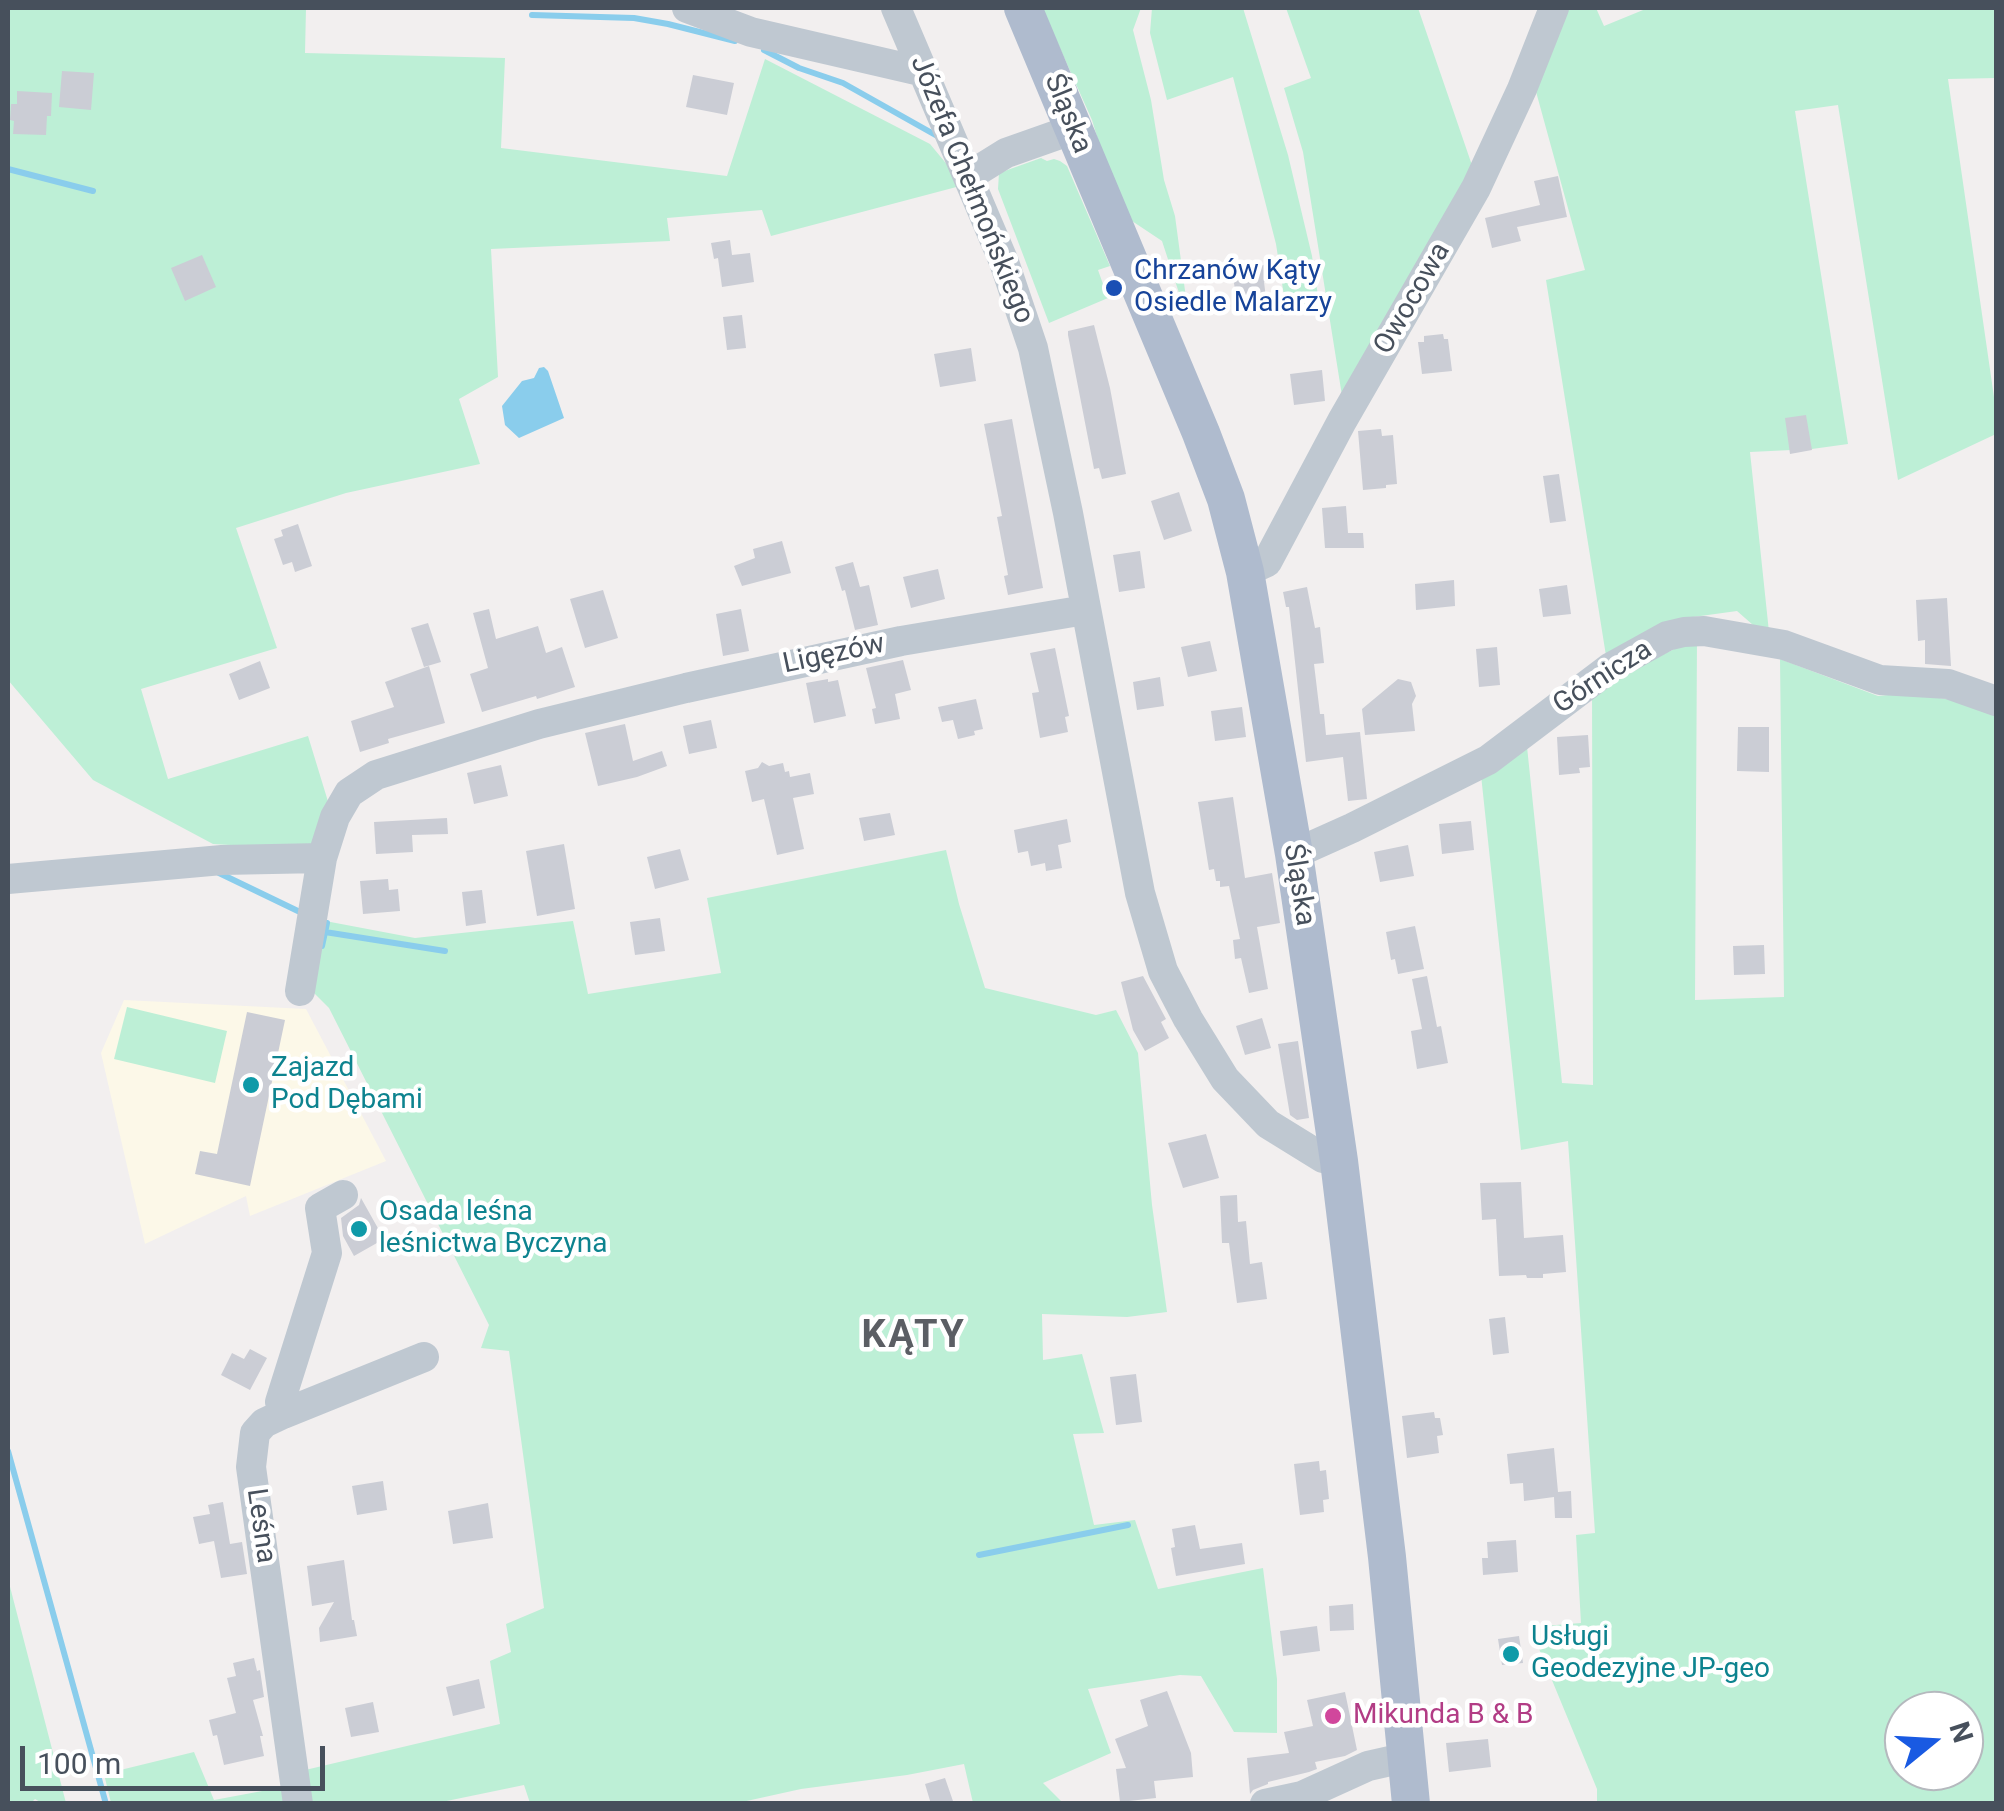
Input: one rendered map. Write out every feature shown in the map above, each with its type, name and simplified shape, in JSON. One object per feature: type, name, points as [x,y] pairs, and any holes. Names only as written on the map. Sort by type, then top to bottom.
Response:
[{"type":"main road","name":"Śląska","points":[[1024,8],[1201,434],[1226,499],[1246,572],[1294,854],[1339,1161],[1388,1557],[1411,1804]]},
{"type":"street","points":[[687,8],[766,36],[924,72]]},
{"type":"street","name":"Józefa Chełmońskiego","points":[[896,8],[1004,262],[1033,348],[1085,610]]},
{"type":"street","name":"Owocowa","points":[[1246,572],[1267,562],[1476,188],[1554,8]]},
{"type":"street","points":[[969,176],[1006,154],[1074,129]]},
{"type":"street","points":[[1085,610],[1140,893],[1163,971],[1226,1080],[1268,1124],[1323,1158],[1339,1161]]},
{"type":"street","name":"Ligęzów","points":[[322,858],[335,817],[348,793],[376,775],[540,724],[722,680],[901,641],[1085,610]]},
{"type":"street","name":"Górnicza","points":[[1294,854],[1488,760],[1611,667],[1655,642],[1684,632],[1704,631],[1784,645],[1880,680],[1948,684],[1996,701]]},
{"type":"street","points":[[8,879],[222,860],[322,858],[300,991]]},
{"type":"street","points":[[283,1414],[280,1402],[327,1253],[320,1208],[343,1195]]},
{"type":"street","name":"Leśna","points":[[298,1804],[251,1466],[255,1433],[264,1423],[283,1414],[424,1357]]},
{"type":"street","points":[[1265,1804],[1302,1796],[1368,1766],[1408,1757]]},
{"type":"shaded area","points":[[124,1000],[306,1009],[386,1161],[250,1216],[246,1196],[145,1244],[101,1053]]},
{"type":"green space","points":[[8,8],[306,8],[305,53],[505,58],[501,148],[727,176],[765,59],[930,144],[964,185],[771,236],[762,210],[667,218],[670,241],[491,249],[498,377],[459,399],[480,464],[346,493],[236,528],[277,648],[141,689],[168,779],[308,736],[330,808],[314,850],[213,844],[93,780],[8,680]]},
{"type":"green space","points":[[1042,8],[1141,8],[1133,30],[1175,216],[1188,313],[1162,241],[1129,219],[1110,180],[1092,120]]},
{"type":"green space","points":[[1152,8],[1243,8],[1288,155],[1320,309],[1286,309],[1276,244],[1233,77],[1167,100],[1150,33]]},
{"type":"green space","points":[[1286,8],[1418,8],[1475,174],[1343,402],[1303,152],[1284,88],[1311,78]]},
{"type":"green space","points":[[1565,8],[1596,8],[1604,26],[1648,8],[1996,8],[1996,78],[1948,79],[1996,411],[1996,434],[1898,480],[1838,105],[1795,111],[1848,444],[1750,452],[1769,632],[1737,611],[1686,618],[1607,662],[1546,280],[1585,270],[1535,88]]},
{"type":"green space","points":[[1041,158],[1067,166],[1110,266],[1098,270],[1108,298],[1049,323],[998,189],[999,173]]},
{"type":"green space","points":[[1697,638],[1695,1000],[1784,997],[1780,659],[1878,696],[1908,693],[1996,710],[1996,1803],[1597,1803],[1597,1789],[1530,1627],[1581,1623],[1576,1535],[1595,1533],[1568,1141],[1521,1150],[1481,775],[1526,737],[1562,1083],[1593,1085],[1592,689]]},
{"type":"green space","points":[[946,850],[985,988],[1096,1015],[1116,1010],[1138,1053],[1152,1205],[1167,1312],[1127,1317],[1042,1314],[1043,1360],[1082,1354],[1104,1433],[1073,1434],[1094,1525],[1135,1520],[1158,1589],[1263,1568],[1277,1679],[1277,1733],[1234,1732],[1201,1676],[1180,1675],[1088,1689],[1111,1753],[1043,1783],[1064,1804],[973,1803],[964,1764],[801,1789],[733,1804],[530,1803],[524,1785],[437,1803],[305,1803],[301,1771],[500,1724],[490,1661],[511,1652],[506,1624],[544,1608],[509,1351],[481,1348],[489,1325],[329,1008],[308,987],[320,920],[415,938],[573,921],[588,994],[721,973],[707,898]]},
{"type":"green space","points":[[127,1007],[227,1031],[215,1083],[114,1059]]},
{"type":"green space","points":[[8,1579],[66,1803],[42,1803],[35,1799],[31,1803],[8,1803]]},
{"type":"green space","points":[[194,1752],[214,1800],[289,1786],[291,1803],[111,1803],[104,1774]]},
{"type":"water","points":[[544,367],[564,418],[519,438],[505,425],[502,406],[522,381],[534,378],[539,368]]},
{"type":"building","points":[[62,71],[94,73],[91,110],[59,107]]},
{"type":"building","points":[[693,75],[734,83],[727,115],[686,107]]},
{"type":"building","points":[[17,91],[52,93],[46,135],[13,134],[11,104],[17,104]]},
{"type":"building","points":[[1558,176],[1567,217],[1517,227],[1521,241],[1492,248],[1485,218],[1540,205],[1534,181]]},
{"type":"building","points":[[730,240],[732,255],[750,253],[754,282],[722,287],[718,258],[714,259],[711,243]]},
{"type":"building","points":[[202,255],[216,287],[185,301],[171,268]]},
{"type":"building","points":[[1269,264],[1272,281],[1264,282],[1266,298],[1237,303],[1232,270]]},
{"type":"building","points":[[742,315],[746,348],[727,350],[723,317]]},
{"type":"building","points":[[1094,325],[1126,474],[1102,479],[1099,468],[1094,469],[1068,335],[1068,331]]},
{"type":"building","points":[[1443,334],[1448,339],[1452,371],[1422,374],[1418,342],[1424,342],[1424,336]]},
{"type":"building","points":[[971,348],[976,381],[940,387],[934,354]]},
{"type":"building","points":[[1322,370],[1325,401],[1294,405],[1290,374]]},
{"type":"building","points":[[1806,415],[1812,450],[1790,454],[1785,418]]},
{"type":"building","points":[[1012,419],[1043,588],[1008,595],[997,517],[1002,516],[984,424]]},
{"type":"building","points":[[1381,429],[1382,436],[1393,435],[1397,484],[1363,490],[1358,431]]},
{"type":"building","points":[[1559,474],[1566,521],[1550,523],[1543,476]]},
{"type":"building","points":[[1179,492],[1192,531],[1164,540],[1151,501]]},
{"type":"building","points":[[1346,506],[1348,533],[1363,533],[1364,548],[1325,548],[1322,508]]},
{"type":"building","points":[[298,524],[312,566],[295,572],[292,562],[283,565],[274,539],[283,536],[281,530]]},
{"type":"building","points":[[782,541],[791,573],[742,586],[734,566],[755,558],[753,549]]},
{"type":"building","points":[[1140,551],[1145,588],[1119,592],[1113,555]]},
{"type":"building","points":[[853,562],[860,587],[869,585],[878,625],[855,630],[835,567]]},
{"type":"building","points":[[938,569],[945,599],[911,608],[903,577]]},
{"type":"building","points":[[1454,580],[1455,606],[1416,610],[1415,584]]},
{"type":"building","points":[[1567,585],[1571,614],[1543,617],[1539,589]]},
{"type":"building","points":[[1307,587],[1315,628],[1320,627],[1324,663],[1314,664],[1320,714],[1324,714],[1326,735],[1360,732],[1367,799],[1348,801],[1343,757],[1306,762],[1289,607],[1283,592]]},
{"type":"building","points":[[603,590],[618,638],[585,648],[570,599]]},
{"type":"building","points":[[1947,598],[1951,666],[1925,664],[1925,640],[1918,641],[1916,600]]},
{"type":"building","points":[[489,609],[496,639],[538,626],[546,653],[562,647],[575,687],[482,712],[470,674],[488,668],[473,613]]},
{"type":"building","points":[[741,609],[749,651],[723,656],[716,614]]},
{"type":"building","points":[[428,623],[441,662],[424,667],[411,628]]},
{"type":"building","points":[[1210,641],[1217,671],[1188,677],[1181,647]]},
{"type":"building","points":[[1497,647],[1500,685],[1479,687],[1476,649]]},
{"type":"building","points":[[1055,648],[1069,716],[1065,717],[1068,732],[1040,738],[1032,693],[1039,692],[1030,653]]},
{"type":"building","points":[[903,660],[911,690],[895,694],[900,719],[875,724],[872,709],[876,708],[866,668]]},
{"type":"building","points":[[260,661],[270,688],[239,700],[229,674]]},
{"type":"building","points":[[429,666],[445,723],[388,739],[389,743],[360,752],[351,721],[394,707],[385,682]]},
{"type":"building","points":[[1160,677],[1164,706],[1137,710],[1133,682]]},
{"type":"building","points":[[1398,679],[1411,682],[1416,696],[1412,704],[1415,731],[1365,735],[1362,709]]},
{"type":"building","points":[[838,680],[846,716],[814,723],[806,683]]},
{"type":"building","points":[[976,699],[983,729],[958,739],[953,720],[942,722],[938,707]]},
{"type":"building","points":[[1242,707],[1246,737],[1215,741],[1211,711]]},
{"type":"building","points":[[711,720],[717,748],[689,754],[683,726]]},
{"type":"building","points":[[625,724],[633,761],[662,751],[667,766],[598,786],[585,733]]},
{"type":"building","points":[[1738,727],[1769,727],[1769,772],[1737,771]]},
{"type":"building","points":[[1588,735],[1590,767],[1579,768],[1580,773],[1559,775],[1557,737]]},
{"type":"building","points":[[762,762],[769,766],[783,763],[790,777],[810,773],[814,794],[793,798],[804,849],[777,855],[764,799],[752,802],[745,771],[758,768]]},
{"type":"building","points":[[501,765],[508,796],[474,804],[467,773]]},
{"type":"building","points":[[1233,797],[1245,878],[1272,873],[1280,923],[1257,927],[1268,989],[1249,993],[1241,958],[1235,959],[1233,940],[1240,939],[1229,886],[1220,887],[1214,869],[1209,870],[1198,802]]},
{"type":"building","points":[[890,813],[895,835],[864,841],[859,818]]},
{"type":"building","points":[[447,818],[448,834],[412,835],[413,852],[376,854],[374,822]]},
{"type":"building","points":[[1067,819],[1071,842],[1058,845],[1062,868],[1046,871],[1045,863],[1031,866],[1028,851],[1018,853],[1014,830]]},
{"type":"building","points":[[1471,821],[1474,850],[1442,854],[1439,824]]},
{"type":"building","points":[[564,844],[575,909],[537,916],[526,851]]},
{"type":"building","points":[[1408,845],[1414,876],[1380,882],[1374,852]]},
{"type":"building","points":[[680,849],[689,880],[655,889],[647,857]]},
{"type":"building","points":[[388,879],[389,890],[398,889],[400,911],[363,914],[360,881]]},
{"type":"building","points":[[482,890],[486,923],[466,926],[462,892]]},
{"type":"building","points":[[660,918],[665,951],[635,955],[630,922]]},
{"type":"building","points":[[1415,926],[1424,969],[1398,974],[1386,932]]},
{"type":"building","points":[[1764,945],[1765,974],[1734,975],[1733,946]]},
{"type":"building","points":[[1143,976],[1166,1019],[1161,1022],[1169,1038],[1145,1051],[1133,1030],[1121,982]]},
{"type":"building","points":[[1427,976],[1448,1063],[1417,1069],[1411,1031],[1422,1029],[1412,979]]},
{"type":"building","name":"Zajazd Pod Dębami","points":[[247,1012],[285,1020],[250,1186],[195,1174],[200,1151],[217,1154]]},
{"type":"building","points":[[1262,1018],[1271,1048],[1245,1055],[1236,1026]]},
{"type":"building","points":[[1298,1041],[1309,1118],[1297,1120],[1290,1115],[1278,1044]]},
{"type":"building","points":[[1206,1134],[1219,1178],[1183,1188],[1168,1143]]},
{"type":"building","points":[[1521,1182],[1524,1238],[1563,1235],[1566,1272],[1543,1274],[1543,1278],[1499,1276],[1496,1219],[1482,1220],[1480,1183]]},
{"type":"building","points":[[1237,1195],[1238,1222],[1246,1221],[1250,1264],[1262,1262],[1267,1299],[1237,1303],[1229,1243],[1222,1243],[1220,1196]]},
{"type":"building","name":"Osada leśna leśnictwa Byczyna","points":[[361,1198],[384,1239],[354,1256],[343,1236],[341,1218],[359,1205]]},
{"type":"building","points":[[1505,1317],[1509,1353],[1493,1355],[1489,1319]]},
{"type":"building","points":[[250,1349],[267,1358],[250,1390],[221,1375],[232,1353],[244,1359]]},
{"type":"building","points":[[1136,1374],[1142,1422],[1116,1425],[1110,1377]]},
{"type":"building","points":[[1434,1412],[1435,1418],[1440,1418],[1443,1435],[1437,1436],[1439,1453],[1407,1458],[1402,1416]]},
{"type":"building","points":[[1554,1448],[1558,1492],[1571,1491],[1572,1518],[1555,1518],[1554,1497],[1524,1501],[1523,1483],[1510,1484],[1507,1454]]},
{"type":"building","points":[[1319,1461],[1320,1471],[1326,1470],[1329,1499],[1323,1500],[1324,1512],[1300,1515],[1294,1464]]},
{"type":"building","points":[[383,1481],[387,1510],[357,1515],[352,1486]]},
{"type":"building","points":[[223,1502],[230,1544],[242,1542],[247,1574],[221,1578],[214,1541],[199,1544],[193,1517],[210,1514],[208,1505]]},
{"type":"building","points":[[488,1503],[493,1538],[453,1544],[448,1511]]},
{"type":"building","points":[[1195,1525],[1200,1549],[1242,1543],[1245,1564],[1176,1576],[1172,1529]]},
{"type":"building","points":[[1516,1540],[1518,1572],[1483,1575],[1482,1558],[1488,1558],[1487,1542]]},
{"type":"building","points":[[344,1560],[357,1636],[320,1642],[319,1628],[334,1602],[312,1606],[307,1566]]},
{"type":"building","points":[[1353,1604],[1354,1630],[1330,1631],[1329,1606]]},
{"type":"building","points":[[1317,1626],[1320,1651],[1283,1656],[1280,1631]]},
{"type":"building","name":"Usługi Geodezyjne JP-geo","points":[[1519,1636],[1523,1663],[1502,1665],[1498,1639]]},
{"type":"building","points":[[254,1658],[264,1697],[253,1700],[264,1756],[224,1765],[209,1720],[236,1713],[227,1678],[236,1676],[233,1663]]},
{"type":"building","points":[[479,1679],[485,1708],[453,1716],[446,1687]]},
{"type":"building","points":[[1167,1691],[1191,1753],[1193,1777],[1154,1781],[1156,1798],[1120,1802],[1116,1769],[1126,1768],[1115,1739],[1148,1726],[1140,1700]]},
{"type":"building","points":[[1345,1692],[1357,1750],[1315,1762],[1317,1769],[1268,1782],[1250,1794],[1247,1758],[1289,1753],[1284,1732],[1313,1726],[1307,1700]]},
{"type":"building","points":[[373,1702],[379,1732],[351,1737],[345,1708]]},
{"type":"building","points":[[1488,1739],[1491,1767],[1449,1772],[1446,1743]]},
{"type":"building","points":[[945,1778],[954,1804],[931,1804],[925,1784]]},
{"type":"waterway","points":[[532,15],[634,18],[735,41]]},
{"type":"waterway","points":[[764,50],[799,68],[843,83],[939,137]]},
{"type":"waterway","points":[[8,169],[93,191]]},
{"type":"waterway","points":[[219,873],[302,913]]},
{"type":"waterway","points":[[322,946],[327,923]]},
{"type":"waterway","points":[[325,932],[445,951]]},
{"type":"waterway","points":[[8,1451],[106,1804]]},
{"type":"waterway","points":[[979,1555],[1128,1525]]},
{"type":"place","name":"Chrzanów Kąty Osiedle Malarzy","points":[[1114,288]]},
{"type":"place","name":"Zajazd Pod Dębami","points":[[251,1085]]},
{"type":"place","name":"Osada leśna leśnictwa Byczyna","points":[[359,1229]]},
{"type":"place","name":"Usługi Geodezyjne JP-geo","points":[[1511,1654]]},
{"type":"place","name":"Mikunda B & B","points":[[1333,1716]]},
{"type":"district","name":"KĄTY","points":[[914,1337]]}]
